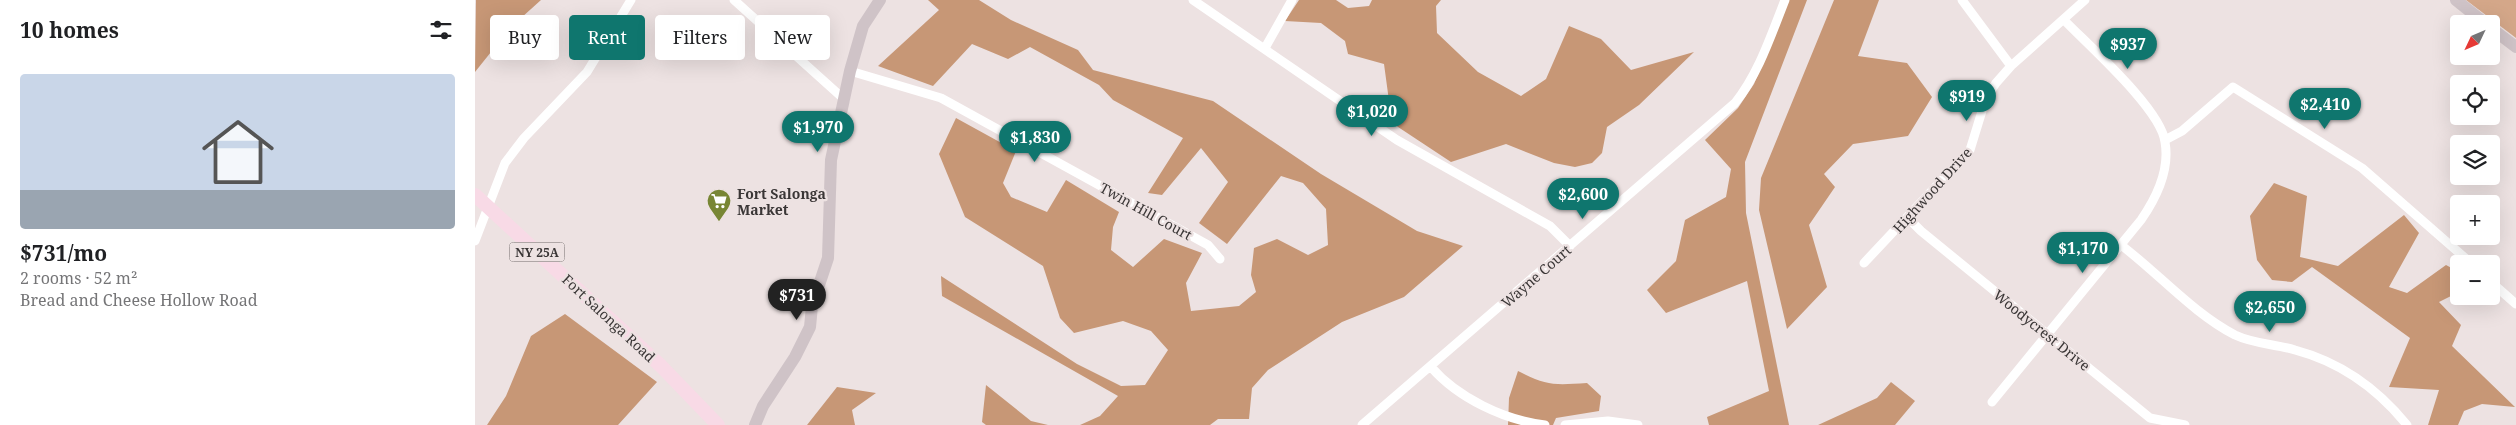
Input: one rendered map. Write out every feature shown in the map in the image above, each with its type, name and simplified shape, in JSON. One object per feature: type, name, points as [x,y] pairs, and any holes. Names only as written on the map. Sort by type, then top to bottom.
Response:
[{"type":"main road","points":[[755,425],[763,406],[795,357],[810,327],[812,306],[827,258],[831,160],[850,71],[863,26],[880,0]]},
{"type":"main road","points":[[2455,0],[2474,15]]},
{"type":"main road","points":[[2500,35],[2516,47]]},
{"type":"main road","name":"Fort Salonga Road","points":[[475,195],[661,366],[718,425]]},
{"type":"street","points":[[475,241],[505,163],[519,144],[587,72],[631,0]]},
{"type":"street","points":[[734,0],[845,100]]},
{"type":"street","points":[[1193,0],[1397,140],[1549,226],[1570,246]]},
{"type":"street","points":[[1265,48],[1292,0]]},
{"type":"street","name":"Wayne Court","points":[[1362,425],[1735,103],[1747,88],[1757,70],[1785,0]]},
{"type":"street","points":[[1962,0],[2011,66]]},
{"type":"street","name":"Highwood Drive","points":[[1864,263],[1909,218],[1970,150],[1986,98],[2011,66],[2085,0]]},
{"type":"street","points":[[1992,402],[2151,206],[2163,177],[2165,140],[2156,121],[2143,102],[2064,20]]},
{"type":"street","name":"Twin Hill Court","points":[[850,71],[941,98],[1208,245],[1220,259]]},
{"type":"street","points":[[2165,140],[2182,131],[2233,87],[2362,168],[2462,255]]},
{"type":"street","name":"Woodycrest Drive","points":[[1909,218],[1921,231],[2151,422],[2185,425]]},
{"type":"street","points":[[2121,245],[2222,327],[2252,341],[2315,356],[2340,368],[2382,396],[2407,425]]},
{"type":"street","points":[[2500,290],[2516,304]]},
{"type":"street","points":[[1431,367],[1455,391],[1470,400],[1517,419],[1545,425]]},
{"type":"street","points":[[1565,425],[1608,420],[1638,425]]},
{"type":"shaded area","points":[[476,0],[541,0],[524,15],[490,15],[490,53],[475,72]]},
{"type":"shaded area","points":[[928,0],[979,0],[1011,20],[1078,50],[1093,70],[1213,101],[1321,174],[1417,231],[1463,246],[1404,297],[1342,322],[1268,370],[1252,388],[1249,419],[1218,419],[1210,425],[1080,425],[1100,416],[1118,396],[942,296],[941,276],[1077,364],[1121,386],[1145,385],[1168,350],[1151,331],[1123,321],[1074,333],[1060,318],[1043,266],[965,217],[939,154],[956,118],[1016,151],[1003,183],[1011,197],[1047,212],[1066,180],[1119,212],[1113,227],[1111,250],[1133,267],[1164,239],[1202,253],[1186,283],[1191,311],[1239,306],[1256,292],[1251,275],[1254,248],[1277,239],[1308,255],[1328,245],[1326,209],[1303,183],[1281,176],[1227,244],[1199,223],[1228,182],[1201,148],[1162,195],[1148,193],[1183,138],[1113,100],[1099,85],[1030,47],[1008,59],[972,44],[933,86],[878,66],[939,10]]},
{"type":"shaded area","points":[[1299,0],[1336,0],[1348,8],[1369,6],[1372,0],[1441,0],[1436,6],[1437,33],[1478,72],[1521,96],[1546,79],[1569,26],[1601,39],[1631,70],[1694,52],[1639,105],[1607,127],[1602,153],[1592,163],[1575,167],[1554,163],[1506,144],[1451,162],[1392,123],[1384,64],[1348,54],[1345,41],[1321,23],[1285,21]]},
{"type":"shaded area","points":[[1789,0],[1807,0],[1745,162],[1746,213],[1789,425],[1709,425],[1707,417],[1769,391],[1747,281],[1666,313],[1647,290],[1676,261],[1685,220],[1726,197],[1731,169],[1705,140],[1738,108],[1754,84]]},
{"type":"shaded area","points":[[1834,0],[1879,0],[1858,56],[1907,63],[1932,97],[1908,136],[1853,144],[1824,174],[1835,187],[1809,225],[1827,287],[1787,329],[1759,210],[1761,178]]},
{"type":"shaded area","points":[[2466,0],[2516,0],[2516,38],[2500,26],[2500,15],[2486,15]]},
{"type":"shaded area","points":[[2274,183],[2307,196],[2300,257],[2338,266],[2404,215],[2419,233],[2389,287],[2407,293],[2446,265],[2450,267],[2450,296],[2439,302],[2461,325],[2452,346],[2515,407],[2482,404],[2464,411],[2458,425],[2428,425],[2439,390],[2389,387],[2410,338],[2312,267],[2292,282],[2272,280],[2257,260],[2250,216]]},
{"type":"shaded area","points":[[565,314],[657,382],[618,425],[487,425],[506,396],[531,336]]},
{"type":"shaded area","points":[[1518,371],[1544,382],[1587,383],[1601,396],[1599,411],[1556,418],[1553,425],[1508,425],[1509,398]]},
{"type":"shaded area","points":[[1891,382],[1915,401],[1895,425],[1818,425],[1877,398]]},
{"type":"shaded area","points":[[986,385],[1031,421],[1048,425],[986,425],[982,422]]},
{"type":"shaded area","points":[[837,387],[876,393],[852,410],[855,425],[807,425]]},
{"type":"place","name":"Fort Salonga Market","points":[[719,222]]}]
